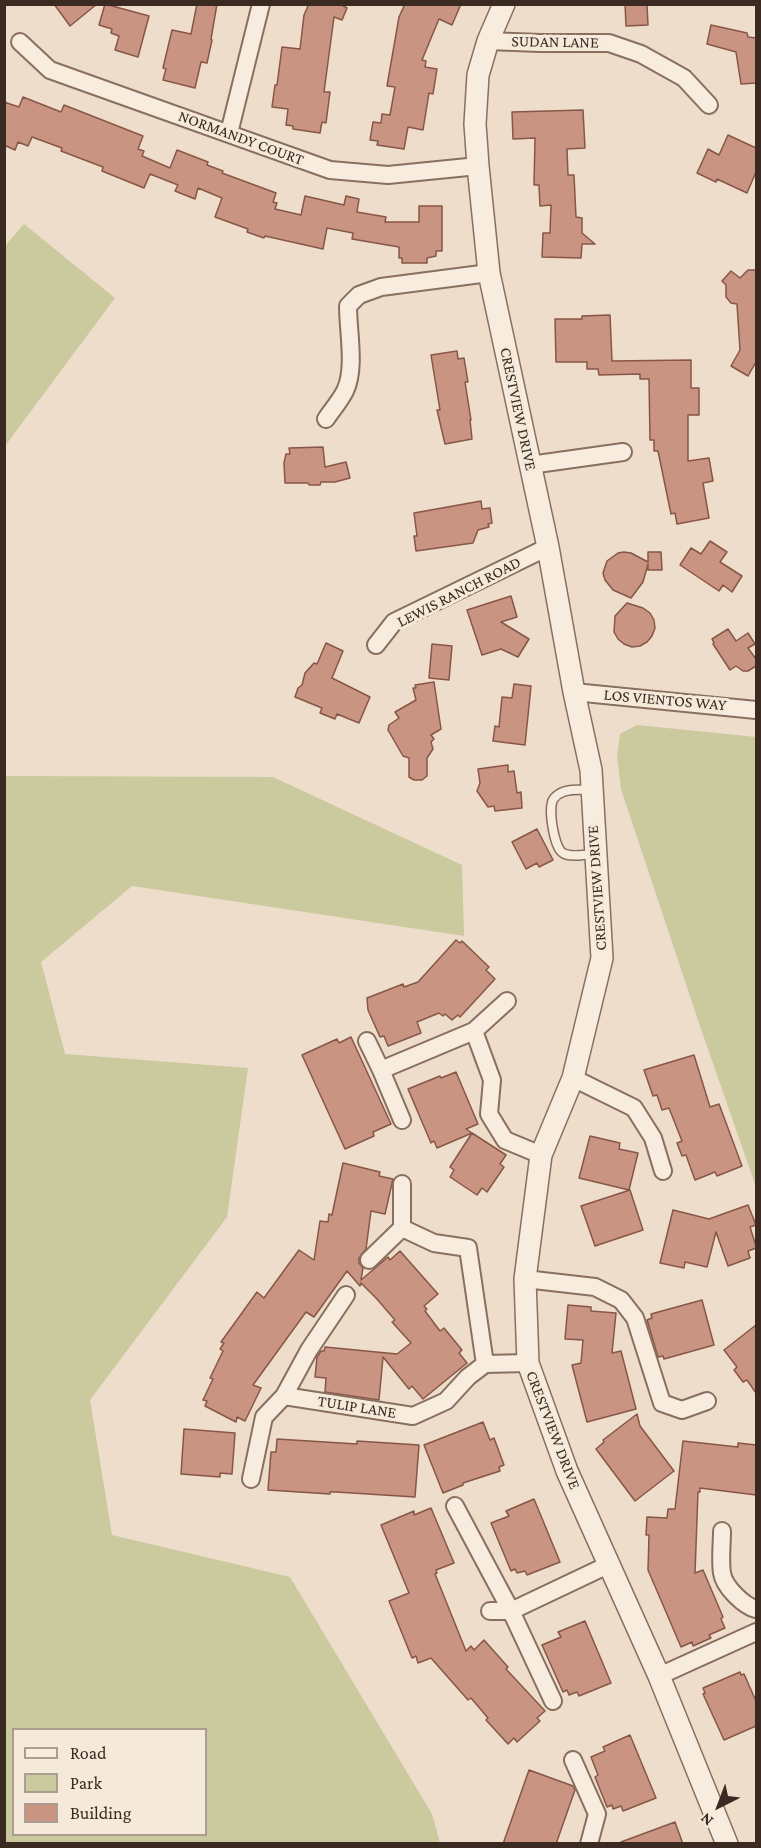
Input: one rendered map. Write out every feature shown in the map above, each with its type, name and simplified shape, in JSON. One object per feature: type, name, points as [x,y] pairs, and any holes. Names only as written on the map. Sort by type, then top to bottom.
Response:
[{"type":"street","points":[[230,133],[261,4]]},
{"type":"street","name":"CRESTVIEW DRIVE","points":[[504,4],[488,41],[478,75],[475,124],[478,166],[489,273],[548,547],[574,692],[591,770],[602,958],[573,1078],[541,1155],[525,1279],[528,1363],[567,1471],[659,1676],[728,1844]]},
{"type":"street","name":"SUDAN LANE","points":[[488,41],[609,43],[641,54],[684,78],[709,105]]},
{"type":"street","name":"NORMANDY COURT","points":[[20,42],[50,70],[330,170],[388,175],[478,166]]},
{"type":"street","points":[[326,419],[345,391],[352,370],[348,306],[359,294],[381,287],[489,273]]},
{"type":"street","points":[[530,465],[623,452]]},
{"type":"street","name":"LEWIS RANCH ROAD","points":[[376,645],[394,622],[548,547]]},
{"type":"street","name":"LOS VIENTOS WAY","points":[[574,692],[756,710]]},
{"type":"street","points":[[381,1070],[474,1031],[507,1000]]},
{"type":"street","points":[[474,1031],[492,1080],[489,1114],[505,1140],[541,1155]]},
{"type":"street","points":[[367,1041],[402,1120]]},
{"type":"street","points":[[573,1078],[634,1108],[654,1138],[663,1171]]},
{"type":"street","points":[[369,1260],[402,1228],[402,1184]]},
{"type":"street","points":[[402,1228],[434,1243],[468,1248],[485,1364],[528,1363]]},
{"type":"street","points":[[525,1279],[595,1287],[621,1300],[635,1318],[662,1403],[682,1410],[707,1401]]},
{"type":"street","points":[[251,1479],[264,1417],[284,1396],[309,1350],[346,1295]]},
{"type":"street","name":"TULIP LANE","points":[[284,1396],[413,1416],[446,1401],[468,1377],[485,1364]]},
{"type":"street","points":[[455,1506],[511,1611],[553,1701]]},
{"type":"street","points":[[722,1531],[722,1575],[735,1596],[756,1609]]},
{"type":"street","points":[[490,1611],[511,1611],[610,1564]]},
{"type":"street","points":[[659,1676],[756,1632]]},
{"type":"street","points":[[573,1760],[597,1814],[589,1844]]},
{"type":"lane","points":[[591,790],[567,791],[558,794],[552,800],[551,808],[555,841],[559,849],[568,855],[596,854]]},
{"type":"green space","points":[[24,224],[115,298],[5,446],[5,246]]},
{"type":"green space","points":[[637,725],[756,737],[756,1187],[621,789],[617,756],[620,734]]},
{"type":"green space","points":[[5,776],[273,777],[462,865],[464,936],[132,886],[41,962],[65,1054],[248,1068],[227,1217],[90,1400],[112,1535],[290,1577],[432,1814],[440,1843],[5,1843]]},
{"type":"building","points":[[54,4],[97,4],[70,26]]},
{"type":"building","points":[[105,4],[149,16],[138,57],[115,50],[119,36],[111,33],[112,29],[99,25]]},
{"type":"building","points":[[197,4],[217,4],[207,63],[201,62],[195,88],[163,80],[166,69],[163,68],[172,30],[191,34]]},
{"type":"building","points":[[305,4],[340,4],[347,8],[342,20],[334,17],[324,92],[330,92],[326,123],[322,122],[320,133],[293,129],[293,126],[286,125],[288,109],[272,107],[282,47],[300,49],[304,15],[308,6]]},
{"type":"building","points":[[405,4],[461,4],[452,25],[439,19],[422,60],[426,61],[425,67],[437,69],[433,94],[429,93],[423,130],[408,127],[404,149],[377,145],[378,141],[370,140],[373,122],[381,123],[382,114],[390,115],[395,87],[387,86],[399,17]]},
{"type":"building","points":[[625,4],[647,4],[648,25],[626,26]]},
{"type":"building","points":[[711,25],[747,33],[748,37],[756,38],[756,83],[741,84],[736,52],[707,44]]},
{"type":"building","points":[[23,97],[61,112],[64,105],[143,136],[138,149],[144,151],[142,156],[170,168],[177,150],[208,162],[207,165],[223,171],[222,173],[276,193],[273,202],[277,203],[275,209],[301,215],[305,196],[344,205],[346,196],[359,199],[357,212],[386,217],[385,222],[419,222],[419,206],[442,206],[442,251],[436,251],[436,256],[427,258],[427,263],[402,263],[402,258],[399,258],[399,247],[352,239],[353,233],[327,228],[323,249],[265,236],[264,238],[247,232],[248,229],[215,217],[222,198],[198,188],[195,199],[175,191],[178,185],[150,174],[144,188],[102,171],[103,167],[61,151],[62,148],[32,137],[28,146],[18,142],[15,150],[4,145],[4,102],[19,107]]},
{"type":"building","points":[[583,110],[585,148],[567,149],[568,175],[574,175],[576,217],[582,218],[582,233],[595,244],[582,244],[581,258],[542,257],[543,233],[550,233],[551,205],[540,206],[539,185],[534,185],[535,138],[513,139],[512,112]]},
{"type":"building","points":[[728,135],[756,148],[756,172],[747,193],[717,179],[716,182],[697,173],[708,149],[719,155]]},
{"type":"building","points":[[748,270],[756,270],[756,362],[748,376],[731,366],[740,350],[737,304],[731,303],[726,297],[726,285],[722,281],[731,271],[740,278]]},
{"type":"building","points":[[610,315],[612,361],[691,360],[691,388],[699,388],[699,415],[688,415],[688,461],[709,458],[713,481],[703,483],[709,518],[677,524],[675,513],[671,514],[658,451],[654,451],[654,440],[650,440],[649,379],[640,379],[640,374],[599,375],[598,369],[587,369],[587,362],[556,362],[555,319],[582,319],[582,316]]},
{"type":"building","points":[[457,351],[458,359],[464,358],[472,439],[445,444],[437,410],[440,410],[431,355]]},
{"type":"building","points":[[323,447],[325,467],[346,462],[350,478],[335,482],[321,482],[320,485],[285,483],[284,463],[286,454],[290,454],[289,448]]},
{"type":"building","points":[[481,501],[482,509],[490,508],[492,523],[488,524],[489,527],[478,530],[473,543],[416,551],[414,513]]},
{"type":"building","points":[[710,541],[727,552],[720,562],[742,576],[732,592],[723,585],[719,591],[680,565],[691,548],[701,554]]},
{"type":"building","points":[[624,552],[648,562],[648,552],[661,552],[662,570],[648,570],[648,564],[643,582],[631,598],[613,590],[605,580],[603,573],[607,561],[618,553]]},
{"type":"building","points":[[511,596],[517,617],[501,622],[529,639],[518,657],[501,649],[482,655],[467,610]]},
{"type":"building","points":[[627,603],[643,608],[654,620],[655,628],[652,636],[640,646],[632,647],[624,644],[614,632],[615,616]]},
{"type":"building","points":[[728,629],[736,641],[748,633],[755,644],[748,648],[756,659],[756,666],[748,671],[743,671],[736,666],[730,670],[713,644],[712,639]]},
{"type":"building","points":[[326,643],[343,651],[332,678],[370,697],[359,723],[337,714],[335,719],[320,713],[322,708],[295,697],[298,688],[302,685],[305,673],[314,663],[317,664]]},
{"type":"building","points":[[432,644],[452,646],[449,680],[429,678]]},
{"type":"building","points":[[434,682],[441,729],[431,735],[434,739],[431,742],[433,749],[427,758],[427,776],[422,780],[414,780],[409,777],[409,758],[403,756],[388,730],[389,725],[399,718],[395,712],[416,700],[413,688],[416,688],[415,685]]},
{"type":"building","points":[[514,684],[531,686],[525,745],[493,741],[495,726],[499,727],[502,697],[512,698]]},
{"type":"building","points":[[508,765],[508,772],[514,771],[517,793],[521,792],[522,808],[495,811],[494,806],[488,807],[477,791],[480,783],[478,769]]},
{"type":"building","points":[[537,829],[553,860],[539,867],[537,863],[526,869],[512,842]]},
{"type":"building","points":[[456,940],[460,943],[462,941],[489,967],[486,970],[495,979],[460,1017],[458,1015],[452,1020],[445,1014],[443,1016],[439,1013],[417,1022],[421,1033],[388,1046],[384,1036],[380,1037],[368,1010],[367,998],[403,984],[404,987],[418,982]]},
{"type":"building","points":[[351,1037],[391,1124],[373,1132],[374,1136],[345,1149],[302,1055],[337,1039],[339,1043]]},
{"type":"building","points":[[694,1055],[710,1107],[719,1104],[742,1166],[717,1176],[715,1172],[695,1180],[686,1155],[682,1156],[677,1143],[682,1141],[669,1108],[662,1110],[657,1095],[653,1096],[644,1070]]},
{"type":"building","points":[[456,1072],[478,1124],[466,1129],[472,1133],[437,1148],[434,1141],[431,1143],[408,1089]]},
{"type":"building","points":[[472,1133],[506,1155],[500,1164],[504,1167],[487,1192],[482,1188],[477,1195],[450,1177],[454,1170],[450,1167]]},
{"type":"building","points":[[590,1136],[620,1143],[619,1149],[638,1153],[629,1190],[579,1178]]},
{"type":"building","points":[[343,1163],[380,1172],[379,1176],[393,1179],[385,1214],[371,1211],[366,1249],[359,1258],[359,1263],[363,1268],[361,1280],[388,1257],[390,1260],[400,1251],[438,1294],[424,1306],[427,1309],[425,1311],[440,1331],[444,1328],[462,1350],[459,1353],[467,1363],[423,1399],[412,1386],[409,1389],[383,1357],[379,1400],[325,1392],[326,1378],[315,1377],[317,1357],[325,1347],[397,1354],[411,1343],[392,1322],[395,1320],[376,1298],[361,1283],[360,1286],[347,1271],[314,1317],[306,1312],[253,1385],[261,1388],[245,1421],[237,1417],[236,1422],[205,1406],[207,1401],[203,1400],[213,1379],[210,1378],[223,1351],[220,1349],[224,1343],[221,1342],[257,1292],[264,1298],[299,1250],[314,1260],[320,1221],[328,1222],[329,1214],[332,1215]]},
{"type":"building","points":[[630,1190],[643,1230],[595,1246],[581,1206]]},
{"type":"building","points":[[748,1205],[756,1225],[750,1227],[756,1248],[748,1251],[750,1258],[728,1266],[716,1232],[707,1267],[685,1262],[684,1268],[660,1263],[673,1210],[709,1219]]},
{"type":"building","points":[[702,1300],[714,1345],[664,1359],[663,1356],[658,1357],[647,1320],[652,1318],[651,1314]]},
{"type":"building","points":[[568,1305],[591,1307],[591,1311],[616,1313],[612,1353],[621,1351],[636,1409],[587,1422],[572,1365],[581,1363],[583,1340],[565,1339]]},
{"type":"building","points":[[756,1325],[756,1393],[747,1380],[743,1382],[734,1370],[737,1367],[724,1350]]},
{"type":"building","points":[[637,1414],[640,1426],[674,1471],[635,1501],[596,1449],[604,1442],[603,1440]]},
{"type":"building","points":[[483,1422],[490,1440],[494,1438],[504,1465],[499,1467],[500,1471],[463,1483],[443,1493],[424,1445]]},
{"type":"building","points":[[184,1429],[235,1433],[232,1474],[220,1473],[220,1477],[181,1474]]},
{"type":"building","points":[[277,1439],[419,1445],[415,1497],[268,1490],[271,1452],[276,1452]]},
{"type":"building","points":[[683,1441],[738,1447],[738,1443],[756,1445],[756,1495],[700,1488],[698,1492],[695,1573],[703,1570],[723,1617],[721,1619],[725,1628],[709,1635],[711,1638],[693,1646],[692,1642],[681,1647],[648,1570],[649,1535],[646,1535],[647,1517],[667,1518],[668,1509],[675,1509]]},
{"type":"building","points":[[534,1499],[560,1562],[527,1575],[525,1571],[517,1573],[515,1569],[511,1571],[491,1523],[509,1516],[506,1511]]},
{"type":"building","points":[[431,1508],[454,1563],[436,1570],[435,1574],[466,1651],[471,1646],[474,1650],[484,1640],[508,1667],[506,1669],[545,1711],[537,1718],[540,1721],[517,1742],[514,1738],[508,1744],[486,1720],[488,1718],[471,1698],[468,1700],[431,1658],[418,1663],[416,1656],[412,1658],[389,1601],[409,1593],[381,1525],[414,1511],[414,1515]]},
{"type":"building","points":[[585,1621],[611,1683],[579,1696],[577,1692],[569,1695],[567,1690],[563,1692],[542,1645],[561,1637],[558,1632]]},
{"type":"building","points":[[740,1672],[741,1675],[744,1674],[756,1701],[756,1726],[724,1740],[703,1694],[705,1693],[703,1688]]},
{"type":"building","points":[[630,1735],[656,1798],[623,1811],[621,1806],[613,1809],[612,1805],[607,1807],[595,1777],[598,1775],[591,1757],[605,1751],[603,1747]]},
{"type":"building","points":[[529,1770],[573,1786],[575,1790],[556,1844],[503,1844]]},
{"type":"building","points":[[675,1822],[683,1844],[621,1844],[621,1842]]}]
